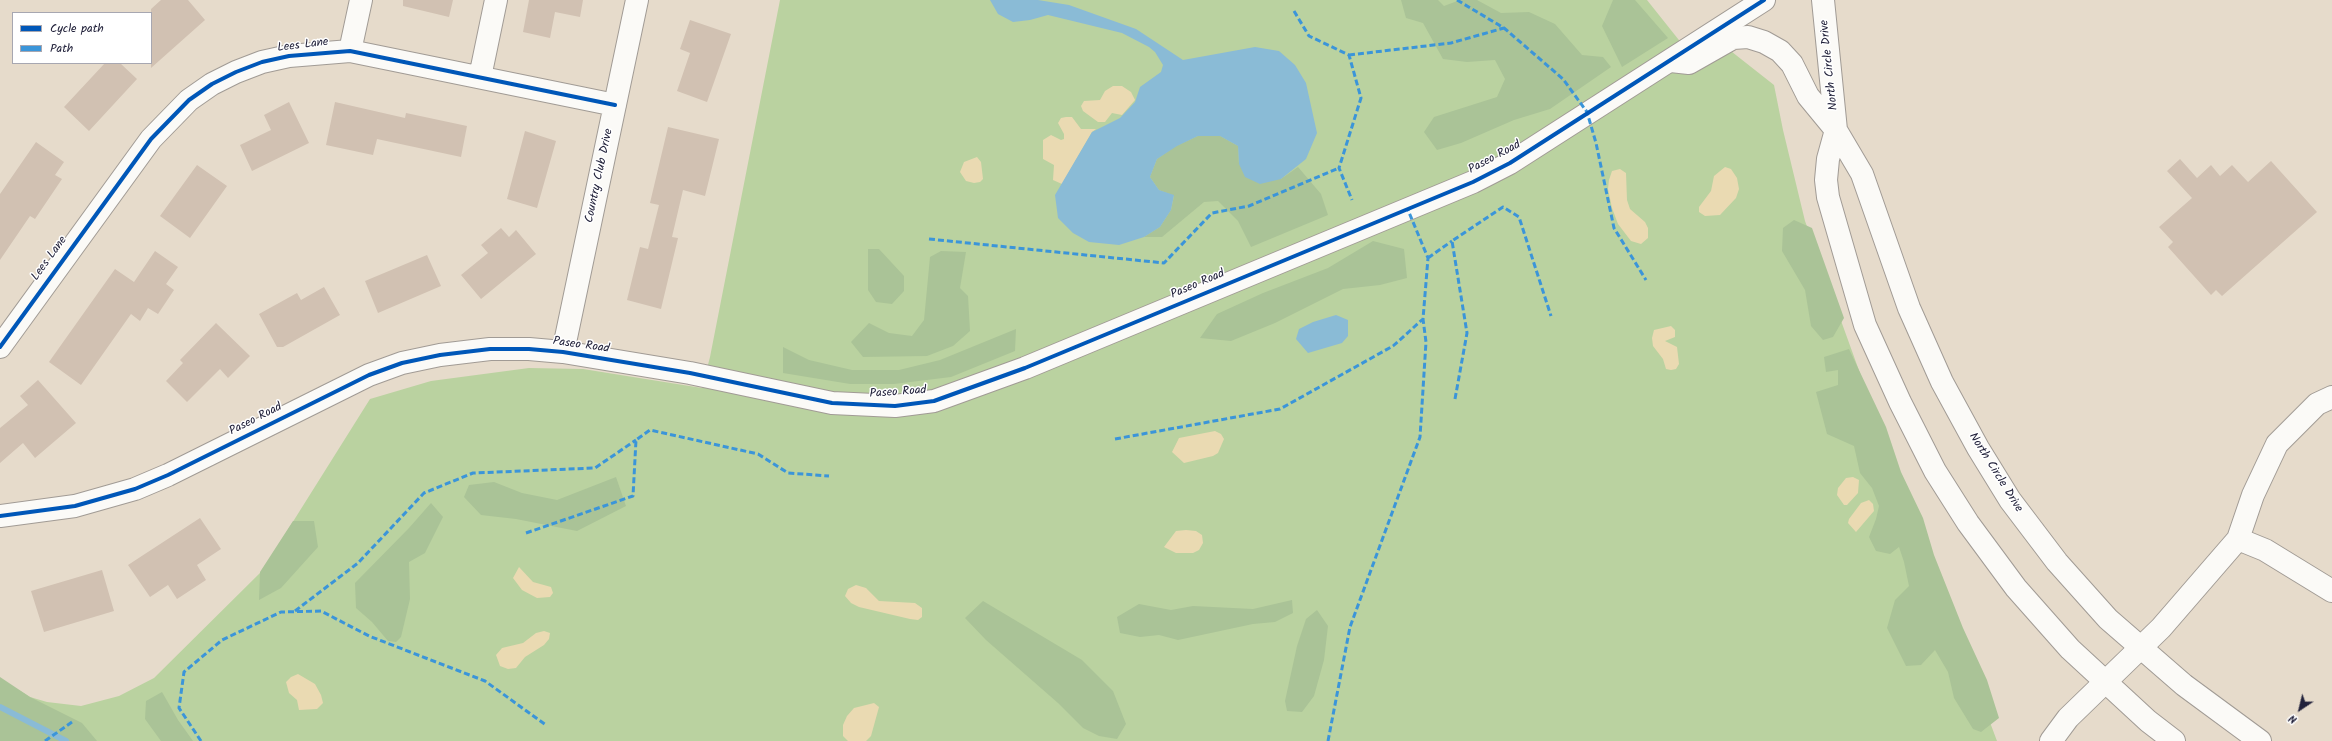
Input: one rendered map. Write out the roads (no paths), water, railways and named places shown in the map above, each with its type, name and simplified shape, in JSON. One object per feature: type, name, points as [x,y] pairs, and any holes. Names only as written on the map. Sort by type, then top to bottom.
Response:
[{"type":"street","points":[[350,51],[361,0]]},
{"type":"street","points":[[480,77],[496,0]]},
{"type":"street","name":"Country Club Drive","points":[[563,352],[637,0]]},
{"type":"street","name":"Paseo Road","points":[[0,516],[75,506],[135,489],[168,475],[369,375],[402,363],[440,355],[490,349],[529,349],[563,352],[690,373],[832,403],[878,406],[934,401],[1026,368],[1473,182],[1510,163],[1587,112],[1671,61],[1764,0]]},
{"type":"street","name":"North Circle Drive","points":[[1823,0],[1836,130],[1828,160],[1826,180],[1828,197],[1865,326],[1900,402],[1935,470],[1968,523],[2016,588],[2070,649],[2105,682],[2174,741]]},
{"type":"street","points":[[1671,61],[1689,63],[1733,38],[1748,37],[1764,42],[1780,51],[1792,64],[1808,96],[1836,130]]},
{"type":"street","name":"Lees Lane","points":[[0,347],[131,163],[151,139],[189,100],[212,84],[262,62],[289,56],[350,51],[615,105]]},
{"type":"street","name":"North Circle Drive","points":[[1836,130],[1862,174],[1909,308],[1942,382],[1978,448],[2010,500],[2057,562],[2108,620],[2184,685],[2260,741]]},
{"type":"street","points":[[2051,741],[2068,718],[2141,648],[2238,539],[2253,495],[2277,444],[2317,404],[2332,397]]},
{"type":"street","points":[[2238,539],[2265,550],[2332,591]]},
{"type":"water","points":[[990,0],[1038,0],[1069,5],[1136,29],[1183,60],[1255,47],[1279,51],[1295,65],[1306,83],[1317,133],[1306,159],[1281,179],[1260,184],[1245,177],[1239,164],[1238,146],[1220,136],[1198,136],[1177,146],[1157,159],[1150,177],[1159,190],[1174,195],[1171,210],[1160,227],[1144,237],[1119,245],[1089,242],[1073,233],[1058,218],[1055,195],[1092,132],[1120,118],[1135,102],[1140,87],[1161,72],[1163,65],[1155,52],[1149,47],[1122,33],[1048,15],[1030,20],[1013,22],[998,14]]},
{"type":"water","points":[[1336,315],[1348,320],[1348,336],[1342,343],[1308,353],[1296,339],[1299,329],[1313,322]]},
{"type":"waterway","points":[[0,707],[66,741]]}]
